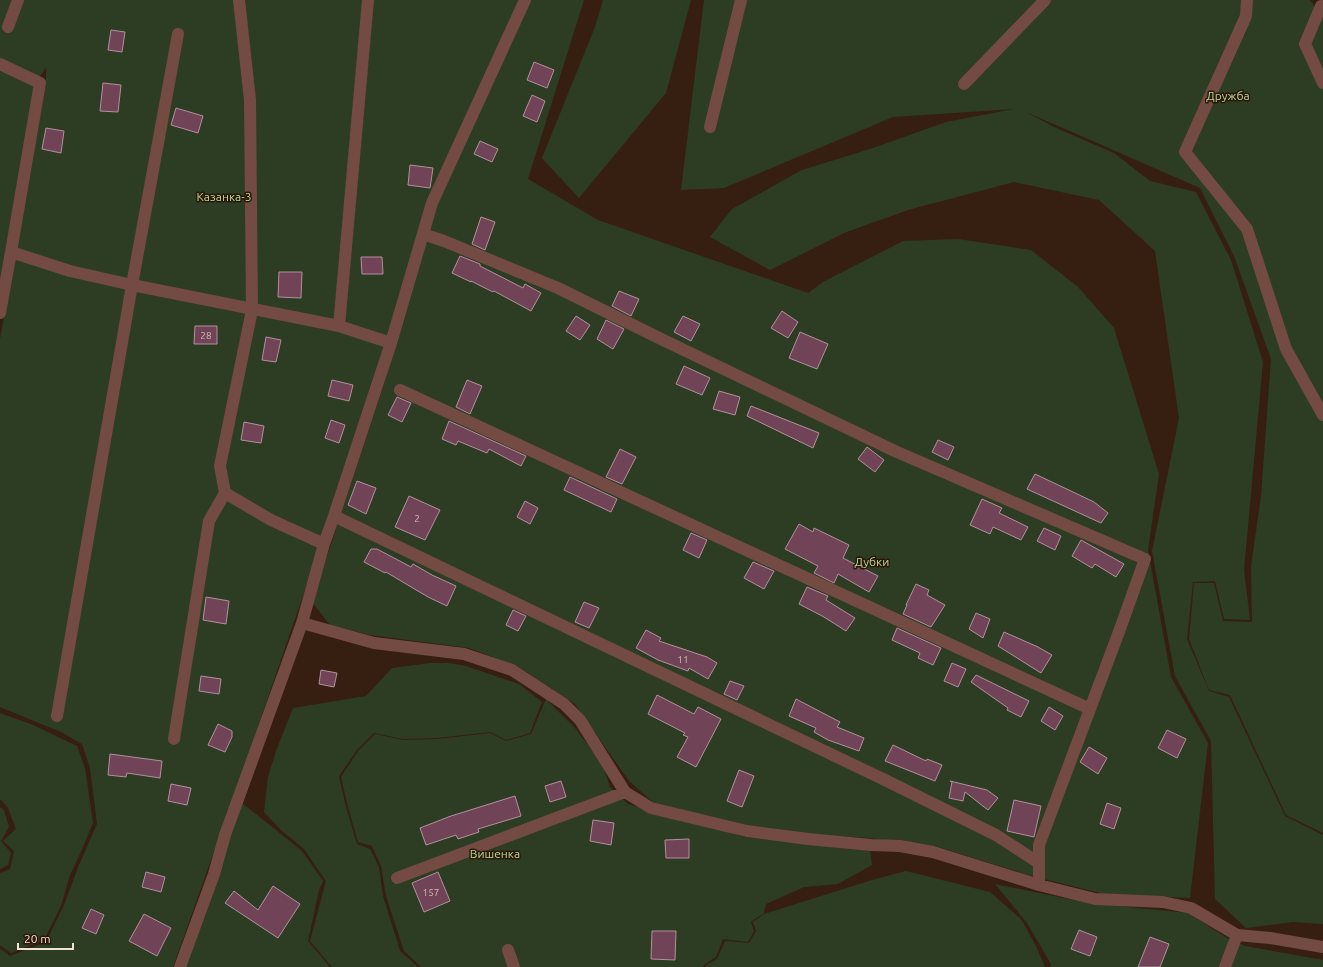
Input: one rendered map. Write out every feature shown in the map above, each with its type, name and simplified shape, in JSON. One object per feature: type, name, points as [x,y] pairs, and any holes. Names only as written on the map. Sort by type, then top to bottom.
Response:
[{"type":"lane","points":[[8,27],[18,0]]},
{"type":"lane","points":[[174,739],[209,521],[225,493],[220,466],[252,310],[250,100],[239,0]]},
{"type":"lane","points":[[339,326],[368,0]]},
{"type":"lane","points":[[180,967],[214,874],[225,835],[302,623],[324,544],[391,343],[432,203],[525,0]]},
{"type":"lane","points":[[710,127],[741,0]]},
{"type":"lane","points":[[964,84],[1045,0]]},
{"type":"lane","points":[[1247,0],[1246,16],[1185,152],[1247,229],[1286,348],[1323,415]]},
{"type":"lane","points":[[1320,5],[1304,44],[1323,83]]},
{"type":"lane","points":[[57,716],[132,285],[178,34]]},
{"type":"lane","points":[[0,64],[40,83],[0,313]]},
{"type":"lane","points":[[423,234],[444,241],[558,288],[897,452],[1145,559],[1039,845],[1039,885]]},
{"type":"lane","points":[[11,252],[70,271],[252,310],[339,326],[391,343]]},
{"type":"lane","points":[[400,390],[1090,709]]},
{"type":"lane","points":[[225,493],[271,520],[324,544]]},
{"type":"lane","points":[[334,516],[996,835],[1039,863]]},
{"type":"lane","points":[[302,623],[374,643],[464,654],[512,670],[564,704],[580,720],[625,792],[651,808],[747,831],[808,839],[871,845],[900,846],[920,849],[1039,885],[1095,899],[1163,902],[1191,908],[1237,935],[1270,938],[1323,947]]},
{"type":"lane","points":[[397,878],[625,792]]},
{"type":"lane","points":[[1225,967],[1237,935]]},
{"type":"lane","points":[[508,950],[514,967]]},
{"type":"green space","name":"Казанка-3","points":[[0,0],[519,0],[428,199],[367,410],[243,770],[173,967],[0,967],[0,949],[10,956],[46,942],[64,905],[79,865],[97,824],[90,768],[82,744],[61,732],[0,707],[0,339],[46,83],[46,67],[39,78],[0,59]]},
{"type":"green space","name":"Дубки","points":[[530,0],[584,0],[528,179],[598,220],[808,293],[823,282],[903,241],[958,239],[1031,250],[1078,287],[1114,328],[1159,474],[1148,550],[1171,677],[1208,743],[1190,898],[1104,894],[1032,876],[935,846],[869,838],[808,834],[747,825],[655,804],[629,781],[575,704],[519,667],[469,648],[370,635],[330,625],[312,602],[385,381],[436,204]]},
{"type":"green space","points":[[603,0],[691,0],[666,93],[579,198],[542,158],[595,27]]},
{"type":"green space","name":"Дружба","points":[[704,0],[1310,0],[1323,18],[1323,833],[1286,815],[1230,695],[1209,690],[1189,639],[1194,583],[1214,583],[1223,621],[1252,622],[1251,567],[1261,496],[1271,359],[1234,256],[1200,188],[1026,112],[1056,128],[1114,153],[1150,181],[1196,192],[1231,260],[1263,362],[1244,570],[1250,620],[1224,619],[1215,581],[1193,582],[1187,639],[1209,691],[1229,697],[1285,816],[1323,835],[1323,924],[1293,922],[1246,928],[1215,899],[1211,741],[1175,676],[1152,551],[1179,418],[1155,251],[1099,200],[1014,182],[908,210],[844,233],[770,270],[710,237],[732,209],[802,170],[873,148],[946,122],[1014,109],[893,117],[724,188],[681,190]]},
{"type":"green space","points":[[0,69],[35,86],[0,284]]},
{"type":"green space","points":[[430,663],[449,663],[466,666],[519,684],[542,702],[530,733],[506,740],[490,732],[437,738],[403,739],[374,733],[357,750],[339,776],[346,807],[357,844],[370,849],[379,867],[383,896],[400,951],[418,967],[332,967],[310,941],[326,881],[304,849],[281,830],[264,812],[268,777],[276,751],[293,708],[366,696],[392,668]]},
{"type":"green space","name":"Вишенка","points":[[546,699],[575,728],[602,763],[610,787],[628,804],[745,837],[870,851],[872,865],[838,884],[804,887],[766,904],[764,913],[751,922],[754,931],[748,942],[723,939],[716,957],[703,967],[421,967],[404,951],[386,896],[381,866],[372,846],[358,842],[341,777],[358,751],[375,734],[403,740],[437,739],[490,733],[506,741],[531,734]]},
{"type":"green space","points":[[0,713],[33,725],[77,746],[85,768],[93,823],[70,875],[61,906],[44,940],[11,953],[0,945],[0,873],[10,869],[14,851],[3,841],[16,829],[8,808],[0,799]]},
{"type":"green space","points":[[242,803],[302,851],[323,881],[319,890],[308,941],[330,967],[186,967]]},
{"type":"green space","points":[[0,807],[4,810],[9,827],[1,841],[11,853],[8,865],[0,869]]},
{"type":"green space","points":[[906,871],[990,892],[1021,919],[1036,946],[1045,967],[706,967],[706,965],[717,959],[725,941],[749,943],[756,931],[753,922],[764,914],[872,880]]},
{"type":"green space","points":[[995,884],[1088,903],[1188,913],[1227,938],[1245,946],[1323,960],[1323,967],[1050,967],[1051,964],[1027,923]]},
{"type":"building","points":[[111,30],[125,32],[122,52],[108,50]]},
{"type":"building","points":[[534,62],[554,70],[547,88],[527,80]]},
{"type":"building","points":[[103,83],[121,85],[118,112],[100,111]]},
{"type":"building","points":[[532,95],[545,101],[537,122],[523,116]]},
{"type":"building","points":[[176,108],[203,116],[198,133],[171,125]]},
{"type":"building","points":[[46,128],[64,131],[61,153],[42,149]]},
{"type":"building","points":[[480,141],[498,149],[492,162],[474,154]]},
{"type":"building","points":[[410,165],[433,168],[430,188],[408,185]]},
{"type":"building","points":[[481,217],[495,222],[485,250],[472,244]]},
{"type":"building","points":[[460,256],[480,264],[480,266],[523,288],[525,284],[541,293],[531,311],[494,291],[493,292],[452,273]]},
{"type":"building","points":[[361,257],[382,257],[383,274],[362,274]]},
{"type":"building","points":[[279,272],[302,272],[301,298],[278,297]]},
{"type":"building","points":[[619,291],[639,299],[631,316],[612,306]]},
{"type":"building","points":[[782,311],[798,322],[788,338],[771,328]]},
{"type":"building","points":[[576,316],[590,325],[580,340],[566,331]]},
{"type":"building","points":[[683,316],[700,324],[691,341],[674,332]]},
{"type":"building","points":[[606,320],[624,329],[613,349],[597,339]]},
{"type":"building","points":[[195,326],[217,326],[217,344],[194,344]]},
{"type":"building","points":[[800,332],[828,344],[817,369],[789,358]]},
{"type":"building","points":[[266,337],[281,340],[276,362],[262,360]]},
{"type":"building","points":[[684,366],[710,378],[702,395],[676,384]]},
{"type":"building","points":[[332,380],[353,385],[349,401],[328,396]]},
{"type":"building","points":[[467,380],[482,386],[470,414],[456,407]]},
{"type":"building","points":[[719,391],[740,397],[735,415],[713,409]]},
{"type":"building","points":[[397,397],[411,403],[402,422],[388,415]]},
{"type":"building","points":[[751,406],[819,433],[813,448],[747,416]]},
{"type":"building","points":[[331,420],[345,425],[339,443],[325,438]]},
{"type":"building","points":[[449,421],[526,456],[521,466],[489,449],[487,453],[458,441],[456,445],[442,439]]},
{"type":"building","points":[[244,422],[264,426],[261,443],[241,440]]},
{"type":"building","points":[[938,440],[954,447],[948,460],[932,452]]},
{"type":"building","points":[[867,447],[884,460],[875,472],[858,459]]},
{"type":"building","points":[[620,449],[636,457],[622,484],[606,477]]},
{"type":"building","points":[[1035,474],[1094,502],[1108,513],[1101,523],[1027,489]]},
{"type":"building","points":[[570,477],[617,499],[611,512],[564,490]]},
{"type":"building","points":[[357,481],[376,488],[366,514],[348,505]]},
{"type":"building","points":[[409,496],[440,510],[425,540],[395,527]]},
{"type":"building","points":[[982,499],[1002,508],[999,513],[1028,527],[1021,540],[993,527],[990,534],[970,525]]},
{"type":"building","points":[[525,501],[538,508],[530,524],[517,517]]},
{"type":"building","points":[[799,524],[813,532],[814,528],[849,545],[843,558],[878,576],[869,592],[838,574],[834,583],[814,573],[818,566],[785,549]]},
{"type":"building","points":[[1044,528],[1061,536],[1055,550],[1037,541]]},
{"type":"building","points":[[691,533],[707,540],[699,558],[683,550]]},
{"type":"building","points":[[1081,540],[1124,564],[1116,577],[1095,564],[1092,568],[1072,556]]},
{"type":"building","points":[[371,549],[377,549],[411,567],[413,564],[456,586],[447,606],[428,597],[386,572],[385,573],[364,562]]},
{"type":"building","points":[[753,562],[774,571],[764,589],[744,578]]},
{"type":"building","points":[[916,584],[929,590],[927,595],[945,605],[931,627],[903,614]]},
{"type":"building","points":[[807,587],[828,596],[826,600],[855,618],[846,631],[799,604]]},
{"type":"building","points":[[206,597],[229,601],[226,624],[203,620]]},
{"type":"building","points":[[584,602],[599,608],[589,628],[575,622]]},
{"type":"building","points":[[513,610],[526,616],[518,631],[506,625]]},
{"type":"building","points":[[976,613],[990,619],[983,638],[969,629]]},
{"type":"building","points":[[897,628],[941,648],[933,665],[918,658],[920,653],[892,640]]},
{"type":"building","points":[[646,630],[661,638],[659,641],[707,657],[717,663],[708,679],[689,668],[688,671],[658,660],[636,648]]},
{"type":"building","points":[[1004,632],[1052,655],[1041,673],[998,646]]},
{"type":"building","points":[[952,663],[966,669],[958,687],[944,681]]},
{"type":"building","points":[[321,670],[337,673],[334,687],[319,684]]},
{"type":"building","points":[[976,675],[1029,701],[1021,717],[1007,710],[1008,708],[971,682]]},
{"type":"building","points":[[201,676],[221,679],[219,694],[199,691]]},
{"type":"building","points":[[730,681],[744,686],[737,700],[724,694]]},
{"type":"building","points":[[657,695],[694,714],[698,707],[721,719],[696,767],[677,757],[688,737],[683,735],[685,733],[648,714]]},
{"type":"building","points":[[796,699],[840,722],[837,727],[864,738],[859,751],[828,740],[814,732],[816,728],[789,716]]},
{"type":"building","points":[[1049,707],[1063,716],[1055,730],[1041,721]]},
{"type":"building","points":[[218,724],[232,731],[232,737],[225,752],[208,745]]},
{"type":"building","points":[[1167,730],[1186,739],[1177,758],[1158,748]]},
{"type":"building","points":[[893,745],[926,761],[927,759],[942,765],[935,781],[885,761]]},
{"type":"building","points":[[1089,747],[1107,758],[1098,774],[1080,762]]},
{"type":"building","points":[[110,754],[162,761],[160,778],[127,773],[126,777],[108,775]]},
{"type":"building","points":[[739,770],[754,776],[742,807],[727,801]]},
{"type":"building","points":[[561,781],[566,797],[550,802],[545,786]]},
{"type":"building","points":[[950,781],[987,790],[998,798],[988,810],[965,792],[963,801],[949,798],[952,782]]},
{"type":"building","points":[[171,784],[191,788],[187,805],[168,801]]},
{"type":"building","points":[[515,796],[521,816],[478,829],[479,832],[458,839],[456,835],[426,845],[420,828],[451,816]]},
{"type":"building","points":[[1014,800],[1041,806],[1034,837],[1007,831]]},
{"type":"building","points":[[1107,803],[1121,808],[1114,829],[1100,824]]},
{"type":"building","points":[[593,820],[614,823],[611,845],[590,841]]},
{"type":"building","points":[[689,839],[689,858],[666,858],[665,840]]},
{"type":"building","points":[[146,872],[165,877],[161,892],[142,887]]},
{"type":"building","points":[[438,872],[450,901],[424,912],[412,883]]},
{"type":"building","points":[[273,886],[300,904],[278,938],[225,903],[234,891],[258,910]]},
{"type":"building","points":[[91,909],[104,915],[96,934],[82,928]]},
{"type":"building","points":[[144,914],[171,928],[157,956],[129,941]]},
{"type":"building","points":[[1079,930],[1097,937],[1090,956],[1071,949]]},
{"type":"building","points":[[652,931],[676,931],[675,960],[651,959]]},
{"type":"building","points":[[1150,937],[1169,944],[1160,967],[1138,967]]}]
